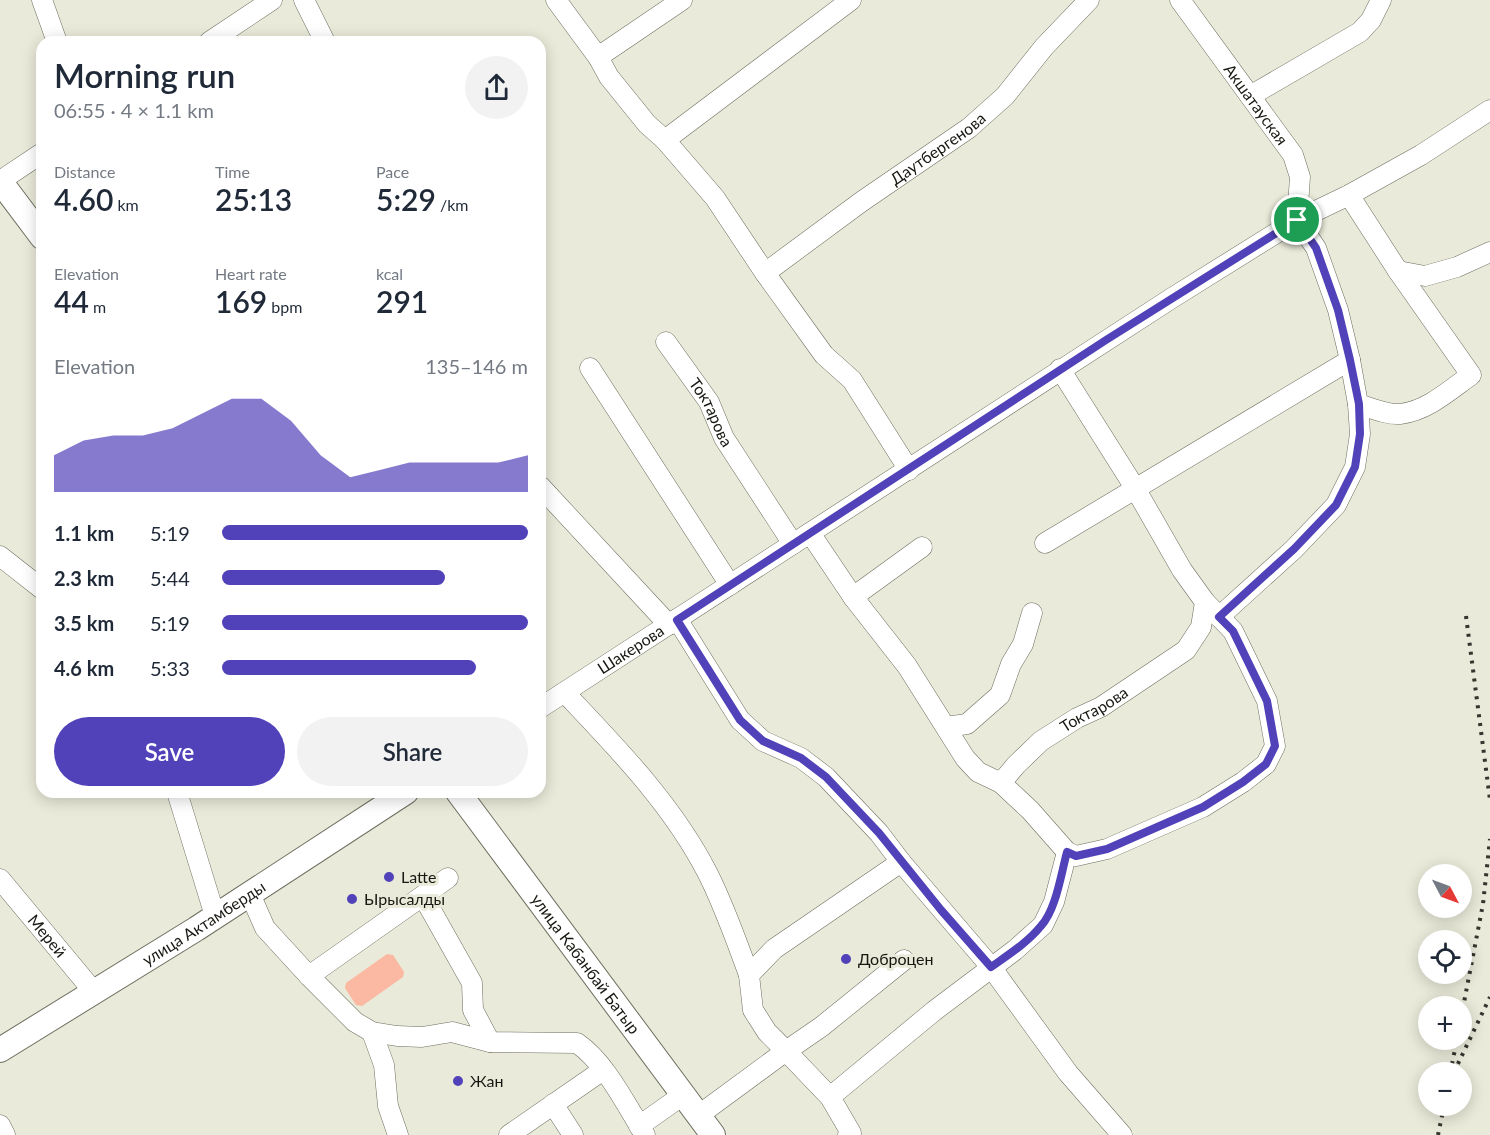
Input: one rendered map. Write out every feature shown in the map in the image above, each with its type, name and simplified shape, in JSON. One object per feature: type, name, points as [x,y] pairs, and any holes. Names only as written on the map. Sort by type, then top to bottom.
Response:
[{"type":"main road","points":[[0,181],[36,229]]},
{"type":"main road","name":"улица Актамберды","points":[[0,1050],[250,894],[397,798]]},
{"type":"main road","name":"улица Кабанбай Батыр","points":[[462,798],[713,1135]]},
{"type":"street","points":[[42,0],[55,36]]},
{"type":"street","points":[[304,0],[323,36]]},
{"type":"street","points":[[556,0],[598,57],[609,77],[646,124],[665,140],[714,198],[824,355],[852,380],[909,470]]},
{"type":"street","points":[[598,57],[682,0]]},
{"type":"street","points":[[665,140],[851,0]]},
{"type":"street","name":"Даутбергенова","points":[[765,273],[861,202],[969,128],[1005,96],[1044,47],[1089,0]]},
{"type":"street","name":"Акшатауская","points":[[1180,0],[1293,155],[1300,177],[1297,220]]},
{"type":"street","points":[[1250,96],[1360,32],[1371,20],[1381,0]]},
{"type":"street","points":[[218,36],[266,2]]},
{"type":"street","name":"Шакерова","points":[[546,704],[909,470],[1060,369],[1297,220],[1350,195],[1421,155],[1490,110]]},
{"type":"street","points":[[0,181],[36,157]]},
{"type":"street","points":[[1350,195],[1398,271],[1471,375],[1429,404],[1400,414],[1359,404]]},
{"type":"street","points":[[1219,617],[1294,549],[1336,505],[1355,467],[1360,434],[1359,404],[1350,360],[1338,310],[1316,248],[1297,220]]},
{"type":"street","points":[[1398,271],[1425,276],[1456,267],[1490,252]]},
{"type":"street","name":"Токтарова","points":[[666,342],[710,402],[724,438],[793,544]]},
{"type":"street","points":[[1045,543],[1350,360]]},
{"type":"street","points":[[590,368],[730,585]]},
{"type":"street","points":[[810,532],[854,597],[907,666],[965,758],[978,772],[1001,783],[1030,810],[1067,852],[1076,856],[1107,849],[1203,807],[1243,782],[1266,764],[1275,746],[1267,701],[1233,631],[1205,602],[1182,570],[1136,488],[1060,369]]},
{"type":"street","points":[[546,492],[673,622],[740,720],[763,741],[801,758],[826,777],[879,833],[991,967],[1068,1073],[1122,1135]]},
{"type":"street","points":[[854,597],[922,547]]},
{"type":"street","points":[[0,556],[36,584]]},
{"type":"street","name":"Токтарова","points":[[1001,783],[1041,741],[1077,718],[1101,707],[1186,650],[1201,627],[1205,602]]},
{"type":"street","points":[[945,727],[967,724],[1000,695],[1011,664],[1023,644],[1032,613]]},
{"type":"street","points":[[565,693],[639,772],[681,829],[707,871],[726,913],[749,975],[753,1010],[767,1032],[830,1097],[850,1134]]},
{"type":"street","points":[[179,798],[215,916]]},
{"type":"street","points":[[830,1097],[1015,950],[1043,925],[1054,902],[1067,852]]},
{"type":"street","points":[[749,975],[774,949],[901,862]]},
{"type":"street","points":[[309,976],[448,878]]},
{"type":"street","name":"Мерей","points":[[0,879],[94,992]]},
{"type":"street","points":[[250,894],[265,928],[355,1022],[372,1032],[422,1037],[452,1032],[490,1042],[577,1043],[586,1049],[603,1070],[642,1130],[683,1095]]},
{"type":"street","points":[[423,896],[472,983],[472,1010],[490,1042]]},
{"type":"street","points":[[699,1115],[821,1027],[904,960]]},
{"type":"street","points":[[372,1032],[384,1065],[388,1106],[398,1135]]},
{"type":"street","points":[[510,1135],[603,1070]]},
{"type":"street","points":[[553,1104],[573,1135]]},
{"type":"street","points":[[0,1125],[5,1135]]},
{"type":"shaded area","points":[[387,954],[393,955],[404,972],[403,977],[362,1006],[356,1005],[345,988],[346,983]]},
{"type":"railway","points":[[1466,616],[1490,800]]},
{"type":"railway","points":[[1465,996],[1483,904],[1490,839]]},
{"type":"railway","points":[[1459,1062],[1490,997]]},
{"type":"railway","points":[[1452,1062],[1455,1050]]},
{"type":"railway","points":[[1438,1135],[1442,1116]]},
{"type":"place","name":"Latte","points":[[389,877]]},
{"type":"place","name":"Ырысалды","points":[[352,899]]},
{"type":"place","name":"Доброцен","points":[[846,959]]},
{"type":"place","name":"Жан","points":[[458,1081]]},
{"type":"route","points":[[1297,220],[1316,248],[1338,310],[1359,404],[1360,434],[1355,467],[1336,505],[1294,549],[1219,617],[1233,631],[1267,701],[1275,746],[1266,764],[1243,782],[1203,807],[1107,849],[1076,856],[1067,852],[1054,902],[1043,925],[1015,950],[991,967],[941,910],[879,833],[826,777],[801,758],[763,741],[740,720],[677,620],[1060,369],[1297,220]]}]
